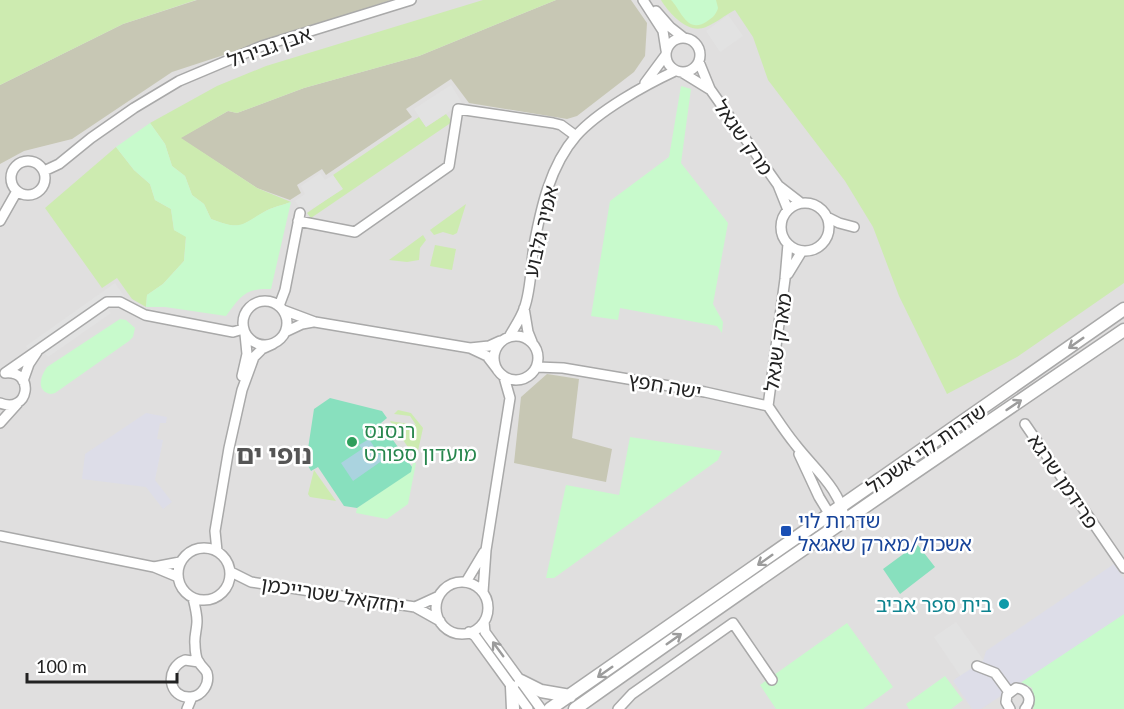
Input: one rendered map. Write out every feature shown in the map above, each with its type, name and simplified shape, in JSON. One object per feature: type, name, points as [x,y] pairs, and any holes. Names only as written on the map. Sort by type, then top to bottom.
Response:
[{"type":"street","name":"אבן גבירול","points":[[44,171],[59,164],[134,108],[179,81],[262,46],[411,0]]},
{"type":"street","points":[[643,0],[663,31],[667,62],[679,72],[693,70],[699,62],[700,53],[697,45],[684,38],[658,14],[649,0]]},
{"type":"street","points":[[666,53],[673,41],[684,38]]},
{"type":"street","name":"אמיר גלבוע","points":[[643,86],[666,53]]},
{"type":"street","name":"מרק שגאל","points":[[699,62],[710,89],[778,185],[788,210]]},
{"type":"street","name":"אמיר גלבוע","points":[[532,342],[524,308],[536,236],[547,189],[564,153],[576,136],[643,86],[679,72]]},
{"type":"street","name":"מרק שגאל","points":[[679,72],[710,89]]},
{"type":"street","points":[[217,551],[215,531],[242,390],[254,357],[280,339],[285,332],[287,321],[281,308],[299,217],[356,232],[449,166],[458,109],[553,123],[561,125],[576,136]]},
{"type":"street","points":[[31,161],[44,171],[45,181],[40,190],[31,194],[17,191],[14,187],[11,176],[20,162],[31,161]]},
{"type":"street","name":"מרק שגאל","points":[[778,185],[801,203]]},
{"type":"street","points":[[0,221],[17,191]]},
{"type":"street","points":[[785,279],[788,244],[781,230],[782,219],[788,210],[801,203],[816,205],[834,225],[854,227]]},
{"type":"street","points":[[788,244],[802,251],[819,247],[827,239],[834,225]]},
{"type":"street","points":[[785,279],[802,251]]},
{"type":"street","name":"מארק שגאל","points":[[768,406],[785,279]]},
{"type":"street","points":[[2,374],[113,300],[145,315],[233,332],[244,331]]},
{"type":"street","points":[[242,390],[241,380],[248,354],[243,316],[255,303],[267,301],[315,322],[470,348],[489,346],[519,336],[532,342],[539,354],[537,367],[530,376],[514,381],[504,377],[487,356],[470,348]]},
{"type":"street","name":"אמיר גלבוע","points":[[506,339],[524,308]]},
{"type":"street","name":"שדרות לוי אשכול","points":[[550,709],[1124,309]]},
{"type":"street","points":[[285,332],[302,324],[315,322]]},
{"type":"street","name":"שדרות לוי אשכול","points":[[576,709],[796,552],[1124,330]]},
{"type":"street","points":[[244,331],[256,343],[273,344]]},
{"type":"street","points":[[496,369],[494,354],[506,339]]},
{"type":"street","points":[[0,423],[21,401],[25,391],[23,381],[29,364],[39,350]]},
{"type":"street","name":"ישה חפץ","points":[[539,354],[562,368]]},
{"type":"street","name":"ישה חפץ","points":[[537,367],[562,368],[705,392],[768,406]]},
{"type":"street","points":[[2,374],[15,374],[23,381]]},
{"type":"street","points":[[504,377],[510,398],[486,550],[483,592],[487,604],[484,622],[485,632],[517,684],[528,709]]},
{"type":"street","points":[[510,398],[524,379]]},
{"type":"street","points":[[0,403],[11,405],[21,401]]},
{"type":"street","points":[[768,406],[843,506],[845,521],[830,515],[814,489],[795,444]]},
{"type":"street","name":"פרידמן שרגא","points":[[1025,424],[1124,568]]},
{"type":"street","points":[[205,548],[215,531]]},
{"type":"street","points":[[3,538],[154,567],[178,577]]},
{"type":"street","points":[[154,567],[180,562],[193,550],[205,548],[217,551],[225,558],[231,572],[230,582],[218,597],[208,601],[193,598],[181,587],[178,577],[180,562]]},
{"type":"street","points":[[466,582],[486,550]]},
{"type":"street","name":"יחזקאל שטרייכמן","points":[[231,572],[251,582],[415,606],[440,621]]},
{"type":"street","name":"יחזקאל שטרייכמן","points":[[225,590],[251,582]]},
{"type":"street","points":[[483,592],[466,582],[450,585],[439,596],[436,611],[440,621],[453,632],[469,632],[484,622]]},
{"type":"street","name":"יחזקאל שטרייכמן","points":[[415,606],[439,596]]},
{"type":"street","points":[[187,696],[203,690],[208,678],[199,662],[194,646],[197,621],[193,598]]},
{"type":"street","points":[[197,621],[208,601]]},
{"type":"street","points":[[618,709],[632,694],[733,623],[772,680]]},
{"type":"street","points":[[469,632],[541,709]]},
{"type":"street","points":[[187,696],[173,688],[171,677],[175,666],[185,660],[194,646]]},
{"type":"street","points":[[185,660],[199,662]]},
{"type":"street","points":[[977,666],[995,673],[1009,692]]},
{"type":"street","points":[[517,684],[570,696]]},
{"type":"street","points":[[513,709],[517,684]]},
{"type":"street","points":[[1009,692],[1020,688],[1027,692],[1030,700],[1025,709]]},
{"type":"street","points":[[1009,692],[1006,702],[1010,709]]},
{"type":"street","points":[[185,709],[187,696]]},
{"type":"shaded area","points":[[0,0],[1124,0],[1124,709],[0,709]]},
{"type":"shaded area","points":[[197,0],[391,0],[172,72],[72,139],[24,151],[0,164],[0,85],[123,24]]},
{"type":"shaded area","points":[[556,0],[631,0],[647,23],[645,56],[634,72],[577,116],[567,119],[469,103],[451,79],[406,109],[412,117],[326,175],[322,169],[297,185],[301,193],[290,200],[257,188],[180,138],[228,111],[237,113],[304,88],[419,56]]},
{"type":"shaded area","points":[[728,15],[743,36],[720,52],[706,31]]},
{"type":"shaded area","points":[[451,85],[462,103],[426,127],[414,109]]},
{"type":"shaded area","points":[[320,173],[325,180],[333,175],[343,189],[304,214],[295,201],[305,194],[301,186]]},
{"type":"shaded area","points":[[115,283],[124,296],[107,308],[111,313],[48,357],[44,352],[35,358],[26,346]]},
{"type":"shaded area","points":[[547,374],[579,379],[572,438],[612,449],[606,482],[514,463],[521,397]]},
{"type":"shaded area","points":[[146,413],[167,417],[166,423],[160,423],[157,439],[163,440],[155,480],[172,502],[163,509],[146,487],[82,479],[85,454]]},
{"type":"shaded area","points":[[1114,564],[1124,579],[1124,614],[981,709],[972,709],[953,681],[983,661],[986,651]]},
{"type":"shaded area","points":[[956,622],[984,661],[961,677],[934,637]]},
{"type":"green space","points":[[0,0],[196,0],[123,24],[0,85]]},
{"type":"green space","points":[[483,0],[556,0],[419,56],[304,88],[237,113],[228,111],[181,138],[257,188],[291,202],[267,210],[244,224],[234,226],[211,219],[204,204],[192,195],[185,176],[172,166],[165,144],[150,123],[217,86],[266,66]]},
{"type":"green space","points":[[661,0],[1124,0],[1124,283],[1017,357],[947,394],[899,296],[873,227],[845,181],[768,80],[753,37],[735,10],[699,29],[680,21]]},
{"type":"green space","points":[[671,0],[716,0],[718,8],[708,21],[694,25],[685,19]]},
{"type":"green space","points":[[681,86],[691,89],[681,163],[728,223],[713,304],[723,322],[722,333],[717,326],[620,308],[618,320],[591,316],[610,201],[669,157]]},
{"type":"green space","points":[[446,114],[452,122],[311,218],[307,213],[342,189],[333,175],[419,117],[426,127]]},
{"type":"green space","points":[[150,123],[165,144],[172,166],[185,176],[192,195],[204,204],[211,219],[228,225],[239,225],[270,209],[291,202],[271,289],[255,290],[244,295],[226,316],[165,307],[146,307],[147,295],[163,284],[184,261],[186,237],[174,230],[171,209],[155,200],[150,184],[134,170],[116,147]]},
{"type":"green space","points":[[116,147],[134,170],[150,184],[155,200],[171,209],[174,230],[186,236],[184,261],[163,284],[147,295],[146,307],[132,299],[117,278],[102,288],[45,208]]},
{"type":"green space","points":[[466,204],[457,233],[453,235],[443,232],[434,235],[430,230]]},
{"type":"green space","points":[[423,235],[426,240],[420,248],[419,260],[407,262],[389,260]]},
{"type":"green space","points":[[435,245],[456,249],[452,270],[430,266]]},
{"type":"green space","points":[[120,319],[126,320],[135,328],[133,337],[129,341],[55,393],[51,394],[43,390],[41,379],[47,367]]},
{"type":"green space","name":"רנסנס מועדון ספורט","points":[[330,398],[382,411],[387,418],[381,423],[412,467],[411,472],[357,508],[344,506],[318,467],[311,471],[306,462],[314,409]]},
{"type":"green space","points":[[398,410],[411,413],[423,428],[416,454],[412,453],[390,421],[416,425],[410,416],[394,414]]},
{"type":"green space","points":[[630,437],[722,451],[718,460],[554,578],[546,578],[566,485],[619,495]]},
{"type":"green space","points":[[413,463],[416,463],[408,504],[387,519],[356,513],[357,508],[410,472]]},
{"type":"green space","points":[[314,470],[336,501],[310,497],[308,494]]},
{"type":"green space","points":[[917,544],[935,567],[900,594],[883,569]]},
{"type":"green space","points":[[1124,614],[1124,709],[1033,709],[1032,688],[1021,682]]},
{"type":"green space","points":[[847,623],[893,687],[863,709],[776,709],[760,685]]},
{"type":"green space","points":[[945,676],[963,700],[951,709],[909,709],[906,704]]},
{"type":"water","points":[[369,439],[383,460],[353,481],[341,463],[362,449],[359,445]]},
{"type":"place","name":"רנסנס מועדון ספורט","points":[[352,442]]},
{"type":"place","name":"שדרות לוי אשכול/מארק שאגאל","points":[[786,531]]},
{"type":"place","name":"בית ספר אביב","points":[[1004,604]]},
{"type":"district","name":"נופי ים","points":[[274,454]]}]
